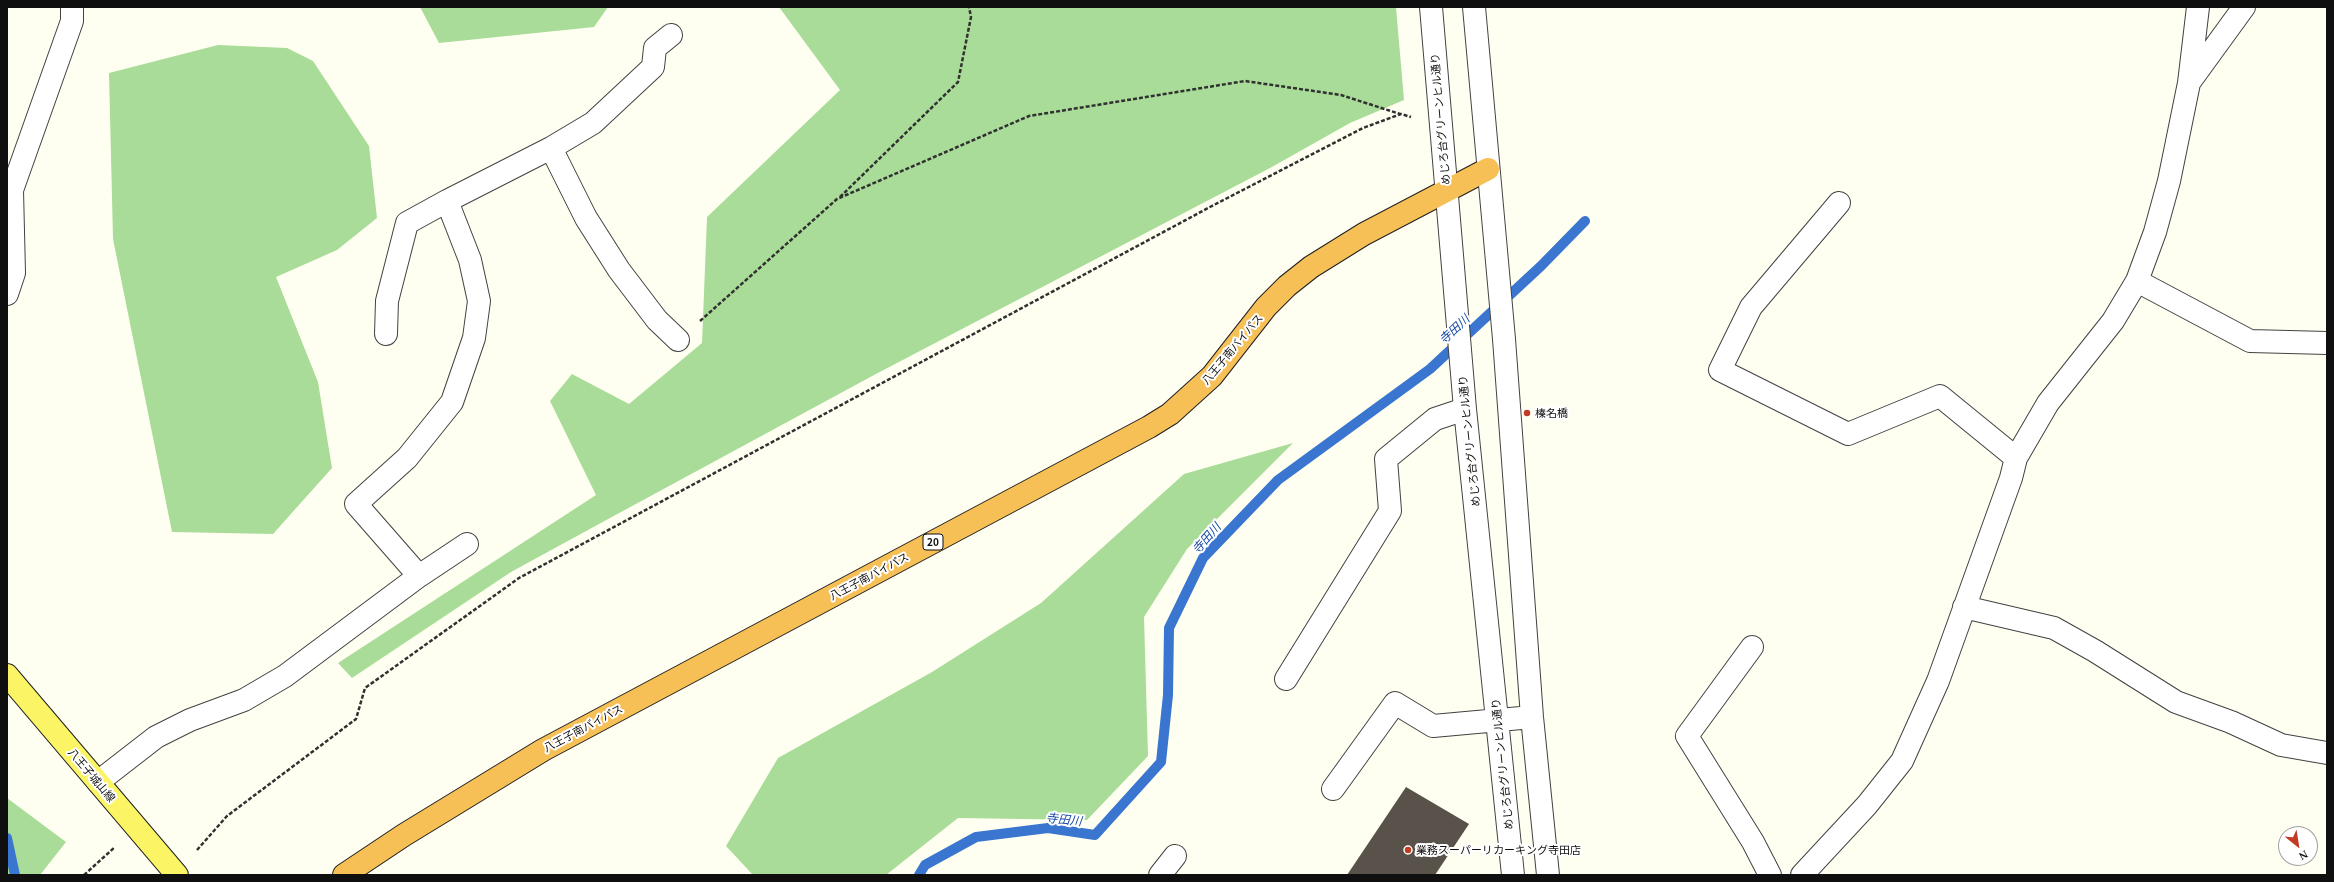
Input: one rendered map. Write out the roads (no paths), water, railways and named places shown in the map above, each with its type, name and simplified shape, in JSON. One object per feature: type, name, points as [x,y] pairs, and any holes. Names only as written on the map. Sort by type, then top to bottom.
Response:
[{"type":"highway","name":"八王子南バイパス","points":[[344,875],[404,835],[543,750],[1149,427],[1170,414],[1212,376],[1266,307],[1287,286],[1338,249],[1488,170]]},
{"type":"main road","name":"八王子城山線","points":[[7,675],[177,875]]},
{"type":"street","points":[[7,294],[14,273],[12,190],[72,21],[72,7]]},
{"type":"street","name":"めじろ台グリーンヒル通り","points":[[1431,7],[1462,378],[1513,875]]},
{"type":"street","points":[[1474,7],[1497,276],[1504,339],[1532,717],[1548,875]]},
{"type":"street","points":[[1802,875],[1867,805],[1902,761],[1938,681],[2011,478],[2016,458],[2048,403],[2113,321],[2137,281],[2155,232],[2167,188],[2189,83],[2198,7]]},
{"type":"street","points":[[2189,83],[2244,7]]},
{"type":"street","points":[[386,334],[387,301],[406,223],[550,148],[593,123],[653,67],[655,48],[671,35]]},
{"type":"street","points":[[550,148],[586,218],[619,270],[657,320],[678,340]]},
{"type":"street","points":[[420,576],[356,504],[407,458],[452,402],[474,338],[479,301],[470,260],[447,201]]},
{"type":"street","points":[[1839,203],[1751,307],[1720,370],[1848,434],[1940,396],[2016,458]]},
{"type":"street","points":[[2137,281],[2250,341],[2327,344]]},
{"type":"street","points":[[1286,680],[1390,511],[1386,459],[1435,419],[1465,409]]},
{"type":"street","points":[[98,782],[156,737],[190,720],[244,700],[285,676],[420,576],[467,544]]},
{"type":"street","points":[[1964,607],[2054,628],[2094,650],[2176,702],[2231,722],[2281,746],[2327,753]]},
{"type":"street","points":[[1752,647],[1687,736],[1753,842],[1770,875]]},
{"type":"street","points":[[1333,789],[1395,702],[1433,726],[1532,717]]},
{"type":"street","points":[[1160,875],[1175,856]]},
{"type":"waterway","name":"寺田川","points":[[919,875],[925,865],[976,837],[1048,828],[1095,835],[1161,762],[1168,695],[1169,628],[1203,558],[1278,480],[1430,369],[1541,266],[1585,221]]},
{"type":"waterway","points":[[7,838],[15,875]]},
{"type":"place","name":"榛名橋","points":[[1527,413]]},
{"type":"place","name":"業務スーパーリカーキング寺田店","points":[[1408,850]]}]
